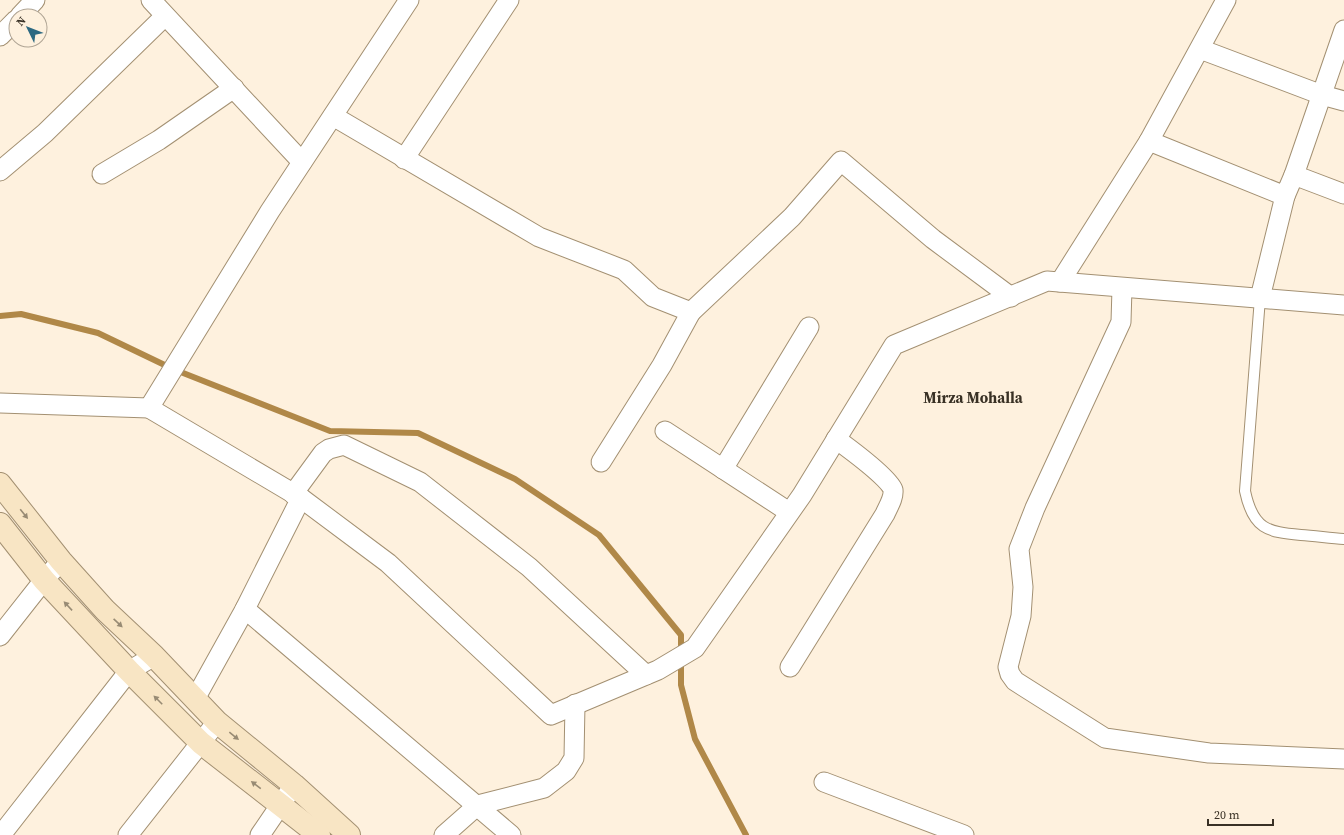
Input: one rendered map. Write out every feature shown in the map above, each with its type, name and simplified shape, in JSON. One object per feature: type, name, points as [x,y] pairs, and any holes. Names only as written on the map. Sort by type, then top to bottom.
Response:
[{"type":"main road","points":[[0,484],[61,561],[105,610],[154,656],[217,722],[294,784],[341,833]]},
{"type":"main road","points":[[0,524],[44,580],[129,671],[201,743],[320,835]]},
{"type":"street","points":[[28,8],[35,0]]},
{"type":"street","points":[[151,0],[302,162]]},
{"type":"street","points":[[149,408],[270,211],[409,0]]},
{"type":"street","points":[[404,158],[508,0]]},
{"type":"street","points":[[1060,282],[1149,141],[1226,0]]},
{"type":"street","points":[[0,171],[45,133],[165,16]]},
{"type":"street","points":[[0,36],[8,28]]},
{"type":"street","points":[[1260,298],[1285,196],[1294,175],[1344,30]]},
{"type":"street","points":[[1200,49],[1322,95],[1344,101]]},
{"type":"street","points":[[102,174],[159,140],[234,88]]},
{"type":"street","points":[[333,116],[540,237],[624,270],[653,297],[691,312]]},
{"type":"street","points":[[1149,141],[1285,196]]},
{"type":"street","points":[[601,462],[662,365],[691,312],[792,217],[840,161],[933,239],[1011,297]]},
{"type":"street","points":[[1294,175],[1344,194]]},
{"type":"street","points":[[0,403],[149,408],[297,496],[388,563],[551,715],[652,673],[695,648],[789,512],[894,345],[1047,282],[1344,305]]},
{"type":"street","points":[[1122,288],[1121,322],[1035,508],[1019,549],[1023,587],[1021,616],[1008,667],[1010,674],[1015,681],[1106,738],[1208,753],[1344,759]]},
{"type":"street","points":[[723,469],[809,327]]},
{"type":"street","points":[[665,431],[789,512]]},
{"type":"street","points":[[790,668],[885,514],[892,500],[893,492],[888,481],[836,439]]},
{"type":"street","points":[[195,699],[245,609],[297,496],[323,453],[329,449],[344,445],[420,482],[529,568],[652,673]]},
{"type":"street","points":[[0,636],[61,561]]},
{"type":"street","points":[[245,609],[478,805],[511,835]]},
{"type":"street","points":[[1,835],[129,671],[154,656]]},
{"type":"street","points":[[444,835],[478,805],[544,788],[566,771],[574,758],[575,704]]},
{"type":"street","points":[[128,835],[217,722]]},
{"type":"street","points":[[824,782],[964,835]]},
{"type":"street","points":[[260,835],[294,784]]},
{"type":"lane","points":[[1260,298],[1245,491],[1248,506],[1261,525],[1274,532],[1344,539]]},
{"type":"waterway","points":[[0,316],[21,314],[98,333],[173,369],[330,431],[418,433],[515,479],[599,535],[681,635],[681,685],[695,739],[746,835]]},
{"type":"district","name":"Mirza Mohalla","points":[[973,398]]}]
